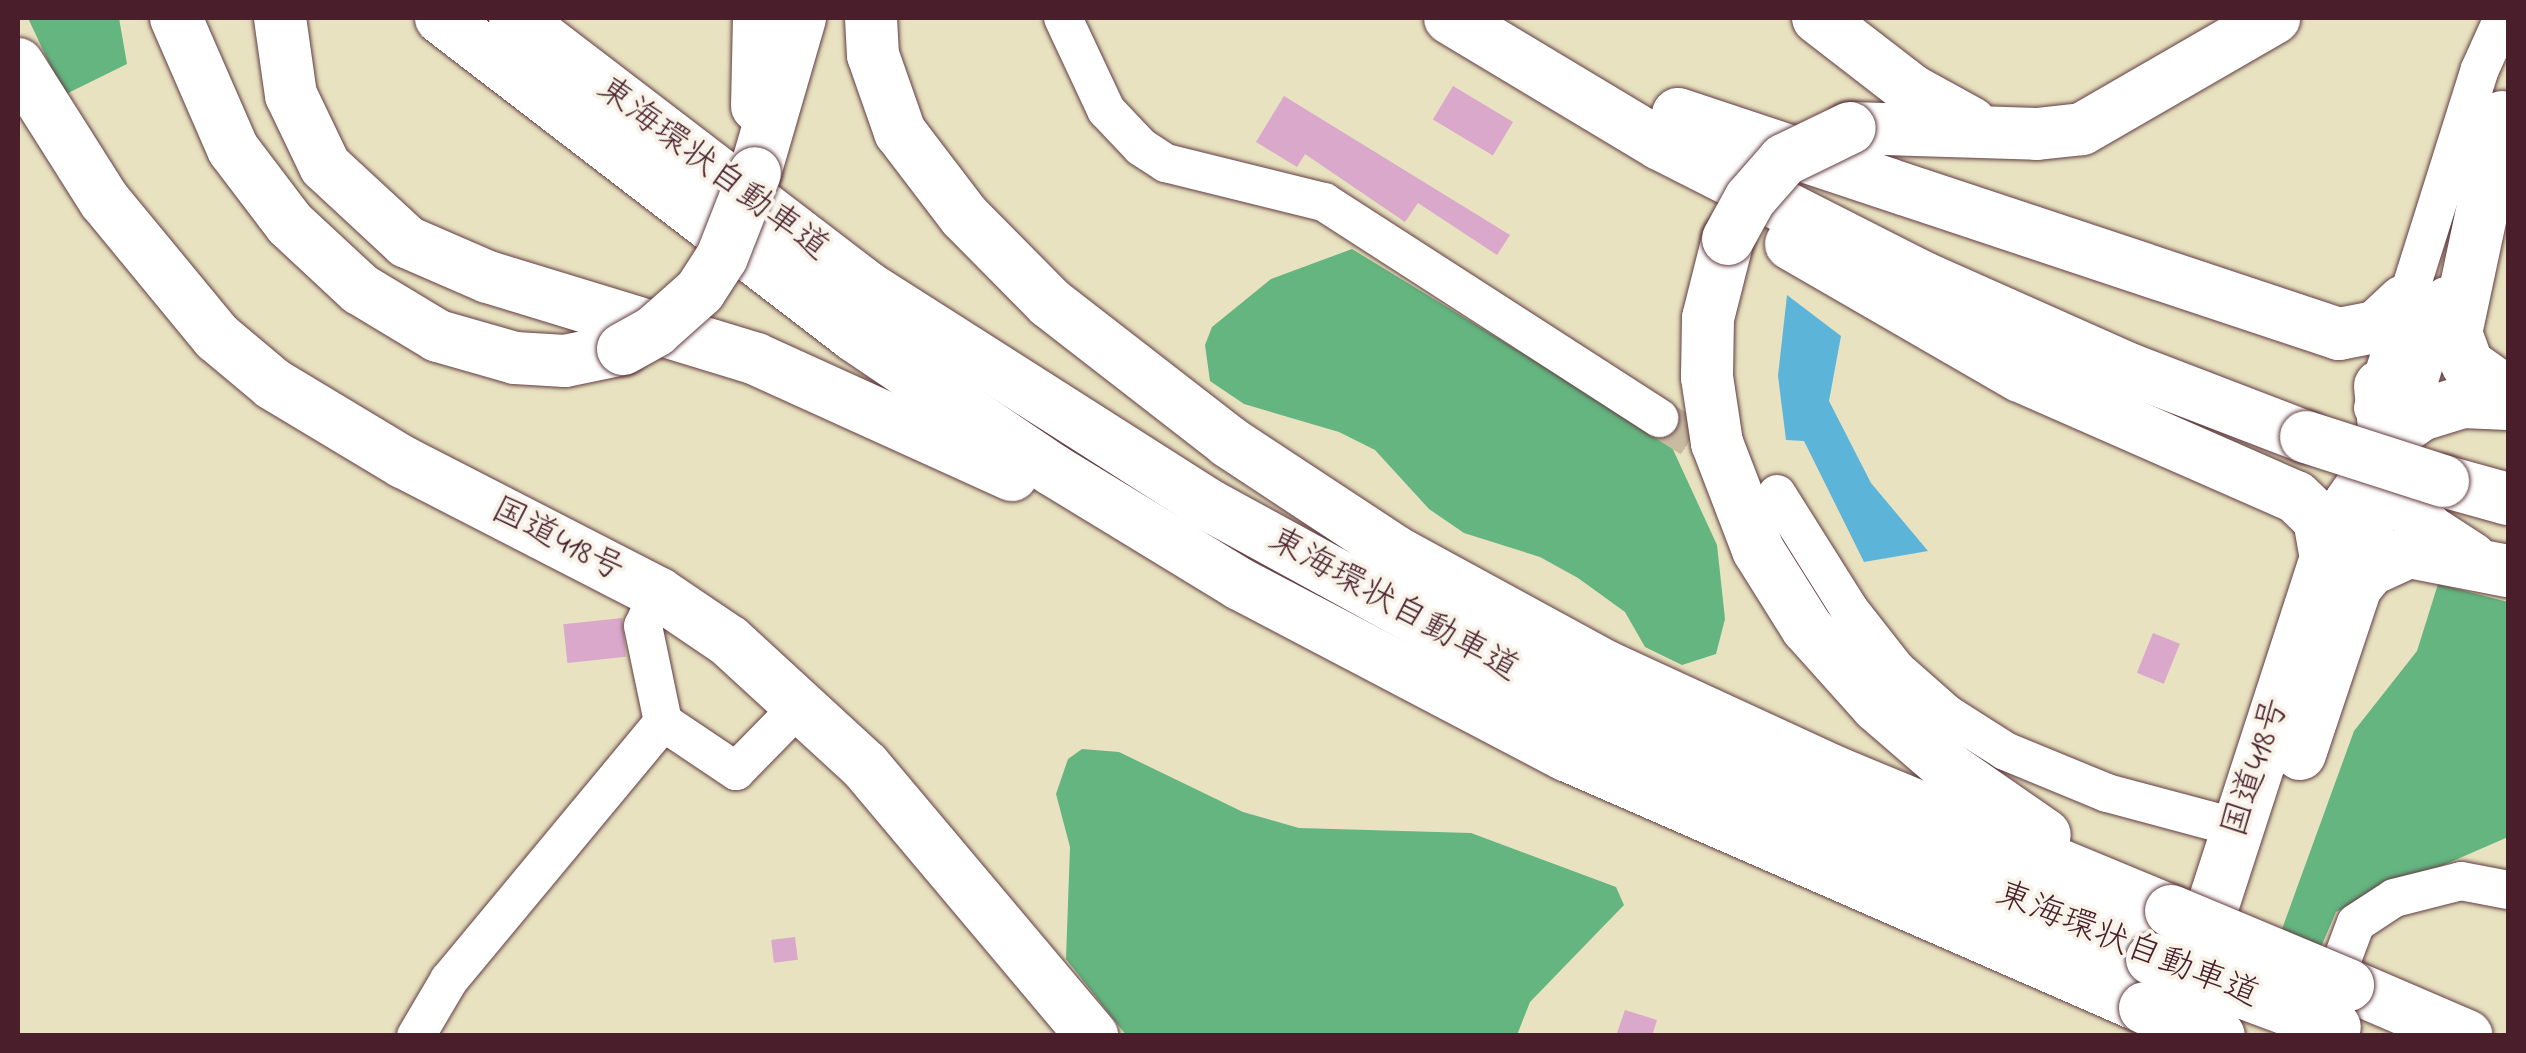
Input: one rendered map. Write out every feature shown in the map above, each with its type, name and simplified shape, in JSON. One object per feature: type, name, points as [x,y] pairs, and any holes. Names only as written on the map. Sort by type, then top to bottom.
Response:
[{"type":"highway","points":[[176,18],[233,150],[290,224],[360,289],[438,336],[515,358],[565,361],[622,349],[655,331],[700,291],[728,246],[755,174],[800,18]]},
{"type":"highway","points":[[280,18],[290,95],[325,166],[408,242],[488,278],[658,325],[864,403],[1392,668]]},
{"type":"highway","name":"東海環状自動車道","points":[[441,18],[855,336],[1053,470],[1392,668],[1566,755],[2156,1001],[2339,1021]]},
{"type":"highway","name":"東海環状自動車道","points":[[515,18],[868,288],[1207,504],[1532,682],[1716,772],[2218,1036]]},
{"type":"highway","points":[[755,174],[758,18]]},
{"type":"highway","points":[[871,18],[878,74],[900,132],[964,216],[1101,346],[1243,452],[1394,551],[1608,666],[1818,765],[2171,910]]},
{"type":"highway","points":[[1436,18],[1506,33]]},
{"type":"highway","points":[[1450,18],[1506,33],[1669,129],[2308,426],[2445,470],[2508,499]]},
{"type":"highway","points":[[1818,18],[1911,90],[2001,134]]},
{"type":"highway","points":[[2274,18],[2104,122],[2062,133],[1850,128],[1784,160],[1750,199],[1728,238],[1706,346],[1714,427],[1758,550],[1807,628],[1877,706],[1951,770],[2339,1021],[2468,1036]]},
{"type":"highway","name":"国道418号","points":[[25,92],[175,291],[273,384],[403,462],[658,593],[729,641],[864,766],[1092,1036]]},
{"type":"highway","points":[[2506,107],[2456,333],[2467,364],[2508,394]]},
{"type":"highway","points":[[1669,129],[2288,319],[2360,333],[2404,301]]},
{"type":"highway","points":[[1669,129],[1770,230],[1922,324],[2020,376],[2258,479],[2309,507],[2325,533],[2341,573],[2409,552],[2500,568]]},
{"type":"highway","points":[[2288,319],[2350,382],[2402,501],[2429,531],[2500,568]]},
{"type":"highway","points":[[2258,479],[2313,484],[2380,449],[2444,406],[2508,404]]},
{"type":"highway","name":"国道418号","points":[[2206,1036],[2380,449]]},
{"type":"highway","points":[[2445,470],[2508,476]]},
{"type":"highway","name":"国道418号","points":[[2156,1001],[2238,828],[2341,573]]},
{"type":"street","points":[[1063,18],[1106,110],[1141,147],[1166,163],[1324,202],[1659,418]]},
{"type":"street","points":[[2380,449],[2404,301],[2503,18]]},
{"type":"street","points":[[2380,449],[2506,107]]},
{"type":"street","points":[[1777,494],[1849,609],[1896,669],[1947,714],[2005,750],[2107,793],[2238,828]]},
{"type":"street","points":[[658,593],[643,626],[663,722],[736,772],[781,724]]},
{"type":"street","points":[[416,1036],[449,980],[663,722]]},
{"type":"street","points":[[2339,1021],[2356,924],[2394,898],[2461,881],[2508,890]]},
{"type":"green space","points":[[28,18],[119,18],[127,64],[64,95]]},
{"type":"green space","points":[[1352,249],[1670,443],[1717,545],[1725,619],[1716,654],[1682,665],[1645,647],[1625,612],[1578,578],[1540,557],[1464,533],[1429,509],[1375,450],[1339,432],[1244,404],[1210,381],[1205,345],[1212,327],[1271,279]]},
{"type":"green space","points":[[2438,584],[2508,602],[2508,837],[2336,912],[2321,947],[2282,929],[2354,731],[2417,651]]},
{"type":"green space","points":[[1082,749],[1119,752],[1243,812],[1299,828],[1471,833],[1616,887],[1624,905],[1530,1002],[1517,1035],[1126,1035],[1066,959],[1070,847],[1056,794],[1068,759]]},
{"type":"water","points":[[1787,295],[1841,336],[1829,401],[1871,483],[1928,551],[1864,562],[1804,441],[1786,440],[1778,376]]},
{"type":"building","points":[[1453,86],[1513,122],[1493,155],[1433,119]]},
{"type":"building","points":[[1284,96],[1510,235],[1497,255],[1418,203],[1405,222],[1305,154],[1297,167],[1256,142]]},
{"type":"building","points":[[622,618],[626,657],[567,663],[563,624]]},
{"type":"building","points":[[2153,633],[2180,644],[2164,684],[2137,673]]},
{"type":"building","points":[[795,937],[798,960],[774,963],[771,940]]},
{"type":"building","points":[[1625,1010],[1657,1020],[1652,1036],[1616,1036]]},
{"type":"tunnel","points":[[1659,418],[1733,465]]}]
